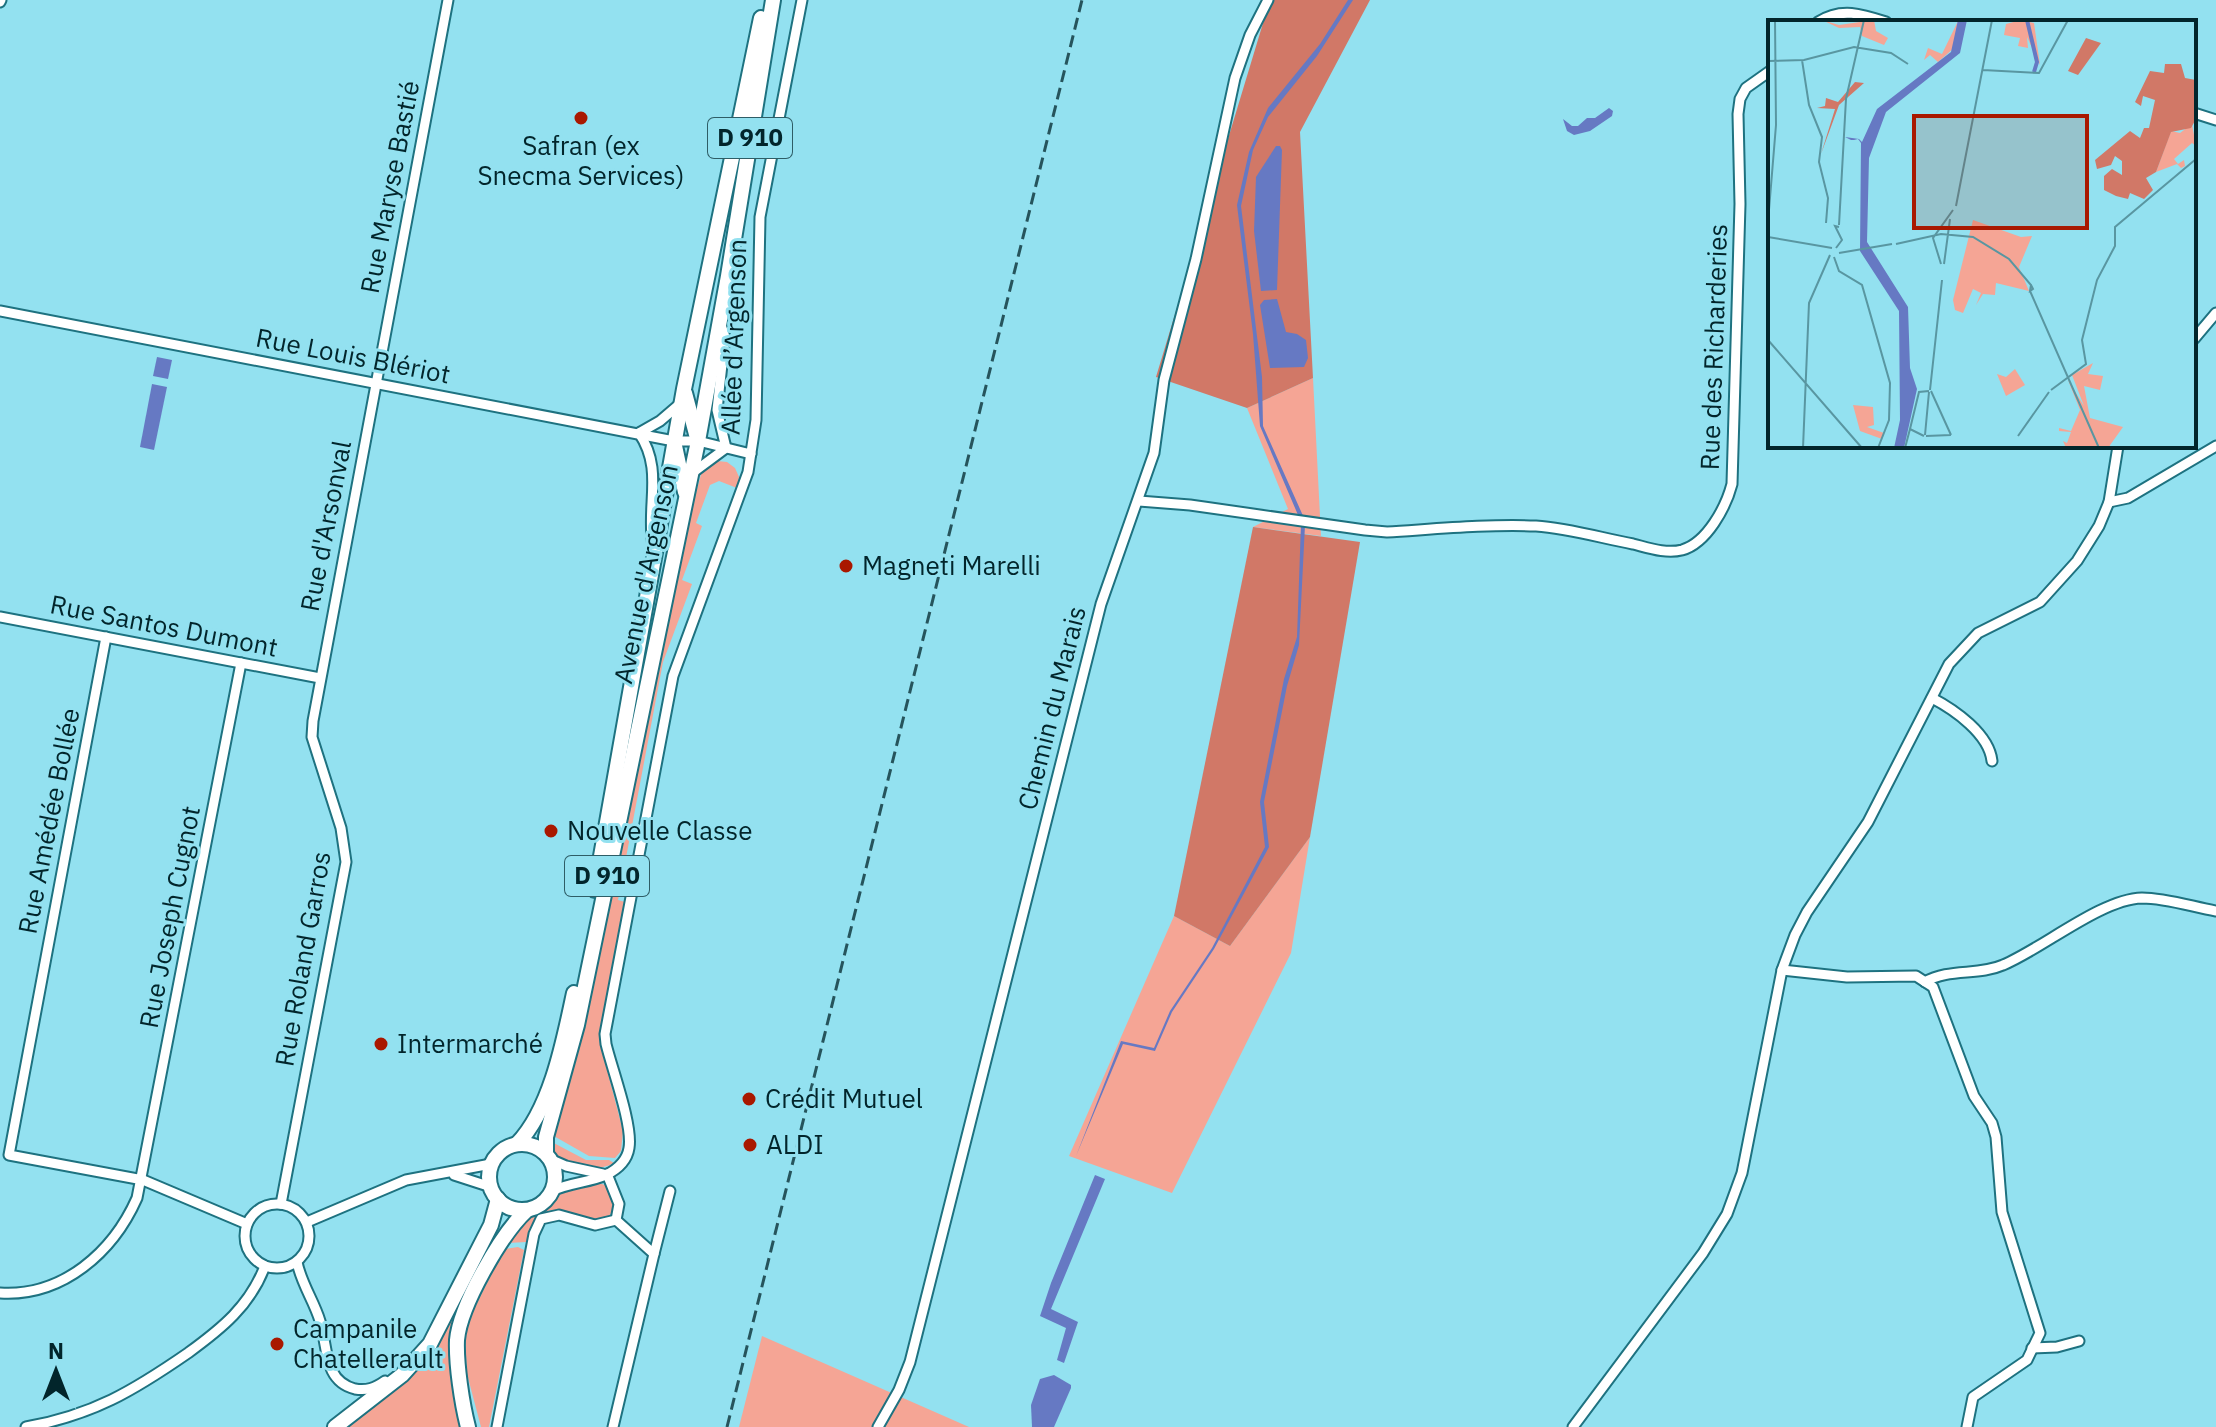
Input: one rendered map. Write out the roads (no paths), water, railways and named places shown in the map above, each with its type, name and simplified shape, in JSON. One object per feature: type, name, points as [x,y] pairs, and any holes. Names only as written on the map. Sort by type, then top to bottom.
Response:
[{"type":"main road","name":"Avenue d'Argenson","points":[[517,1144],[533,1124],[546,1095],[571,1007],[611,804],[682,396],[765,0]]},
{"type":"main road","name":"Avenue d'Argenson","points":[[548,1156],[546,1137],[577,1025],[698,441],[773,0]]},
{"type":"main road","points":[[682,396],[698,441]]},
{"type":"main road","points":[[674,441],[687,496]]},
{"type":"main road","points":[[335,1427],[379,1394],[430,1344],[491,1225],[494,1193],[489,1175],[491,1164],[502,1151],[517,1144],[528,1144],[548,1156],[555,1180],[552,1191],[542,1204],[527,1210],[516,1210],[494,1193]]},
{"type":"main road","points":[[468,1427],[457,1351],[461,1321],[499,1245],[527,1210]]},
{"type":"main road","points":[[326,1427],[379,1394]]},
{"type":"main road","points":[[463,1396],[477,1427]]},
{"type":"street","name":"Rue Maryse Bastié","points":[[376,382],[448,0]]},
{"type":"street","name":"Allée d’Argenson","points":[[607,1174],[620,1167],[626,1158],[629,1137],[605,1034],[673,676],[744,486],[751,454],[756,420],[760,217],[802,0]]},
{"type":"street","name":"Chemin du Marais","points":[[878,1427],[899,1390],[910,1362],[1101,604],[1154,453],[1164,380],[1196,259],[1235,78],[1250,35],[1268,0]]},
{"type":"street","points":[[1823,20],[1841,12],[1880,20]]},
{"type":"street","name":"Rue des Richarderies","points":[[1139,501],[1387,532],[1536,526],[1659,550],[1684,549],[1696,543],[1706,534],[1729,498],[1732,484],[1740,204],[1738,114],[1740,99],[1746,88],[1768,72]]},
{"type":"street","points":[[2196,114],[2216,120]]},
{"type":"street","name":"Rue Louis Blériot","points":[[0,311],[674,441],[698,441],[751,454]]},
{"type":"street","points":[[2196,337],[2216,313]]},
{"type":"street","points":[[691,474],[726,448],[717,410],[725,337],[720,321]]},
{"type":"street","name":"Rue d'Arsonval","points":[[320,678],[376,382]]},
{"type":"street","points":[[653,549],[649,523],[653,462],[648,446],[639,433],[660,421],[682,396]]},
{"type":"street","points":[[2109,502],[2128,498],[2216,446]]},
{"type":"street","points":[[1573,1427],[1703,1253],[1727,1214],[1742,1173],[1782,970],[1807,912],[1868,822],[1949,664],[1978,633],[2027,609],[2053,590],[2077,561],[2099,526],[2109,502],[2118,448]]},
{"type":"street","name":"Rue Santos Dumont","points":[[0,617],[320,678]]},
{"type":"street","name":"Rue Amédée Bollée","points":[[106,637],[9,1155],[143,1180]]},
{"type":"street","name":"Rue Joseph Cugnot","points":[[0,1293],[29,1291],[52,1285],[78,1272],[100,1255],[130,1216],[143,1180],[241,663]]},
{"type":"street","name":"Rue Roland Garros","points":[[281,1204],[346,862],[341,828],[312,737],[320,678]]},
{"type":"street","points":[[1932,698],[1975,730],[1990,751],[1992,761]]},
{"type":"street","points":[[1925,982],[1939,974],[2000,967],[2102,911],[2131,900],[2144,898],[2216,911]]},
{"type":"street","points":[[1782,970],[1847,977],[1916,976],[1933,987],[1974,1096],[1992,1123],[1996,1137],[2002,1212],[2040,1333],[2027,1360],[1973,1397],[1967,1427]]},
{"type":"street","points":[[548,1156],[566,1166],[607,1174]]},
{"type":"street","points":[[307,1222],[392,1185],[491,1164]]},
{"type":"street","points":[[450,1174],[471,1178],[494,1193]]},
{"type":"street","points":[[552,1191],[571,1182],[607,1174]]},
{"type":"street","points":[[607,1174],[619,1204],[616,1220]]},
{"type":"street","points":[[143,1180],[247,1224]]},
{"type":"street","points":[[613,1427],[670,1191]]},
{"type":"street","points":[[281,1204],[301,1213],[307,1222],[310,1240],[297,1262],[276,1269],[265,1266],[249,1253],[245,1234],[247,1224],[261,1208],[281,1204]]},
{"type":"street","points":[[497,1427],[534,1234],[541,1219],[559,1215],[595,1225],[616,1220]]},
{"type":"street","points":[[616,1220],[654,1254]]},
{"type":"street","points":[[297,1262],[321,1322],[331,1370],[339,1381],[350,1387],[370,1389],[384,1382],[445,1318]]},
{"type":"street","points":[[26,1427],[60,1420],[115,1400],[157,1375],[227,1323],[254,1290],[265,1266]]},
{"type":"street","points":[[2032,1348],[2057,1347],[2079,1341]]},
{"type":"water","points":[[1348,0],[1353,0],[1317,56],[1268,117],[1253,150],[1241,206],[1262,377],[1263,426],[1304,518],[1298,515],[1260,426],[1253,334],[1237,205],[1249,152],[1268,108],[1320,44]]},
{"type":"water","points":[[1609,108],[1613,111],[1612,116],[1590,131],[1574,135],[1567,131],[1563,119],[1572,126],[1578,126]]},
{"type":"water","points":[[1276,146],[1282,150],[1277,290],[1261,291],[1254,231],[1256,177]]},
{"type":"water","points":[[1277,299],[1286,332],[1306,340],[1308,358],[1304,367],[1270,368],[1260,305],[1264,300]]},
{"type":"water","points":[[157,357],[172,360],[168,379],[153,376]]},
{"type":"water","points":[[152,384],[167,387],[154,450],[140,447]]},
{"type":"water","points":[[1301,524],[1305,525],[1299,645],[1287,686],[1264,802],[1269,847],[1214,949],[1172,1012],[1155,1051],[1123,1044],[1076,1156],[1121,1041],[1154,1048],[1170,1011],[1212,948],[1265,847],[1260,802],[1284,679],[1297,637]]},
{"type":"water","points":[[1095,1175],[1105,1179],[1051,1309],[1078,1322],[1064,1363],[1057,1360],[1066,1328],[1040,1316]]},
{"type":"water","points":[[1054,1375],[1071,1388],[1054,1427],[1032,1427],[1031,1405],[1040,1379]]},
{"type":"railway","points":[[727,1427],[1082,0]]},
{"type":"place","name":"Safran (ex Snecma Services)","points":[[581,118]]},
{"type":"place","name":"Magneti Marelli","points":[[846,566]]},
{"type":"place","name":"Nouvelle Classe","points":[[551,831]]},
{"type":"place","name":"Intermarché","points":[[381,1044]]},
{"type":"place","name":"Crédit Mutuel","points":[[749,1099]]},
{"type":"place","name":"ALDI","points":[[750,1145]]},
{"type":"place","name":"Campanile Chatellerault","points":[[277,1344]]}]
